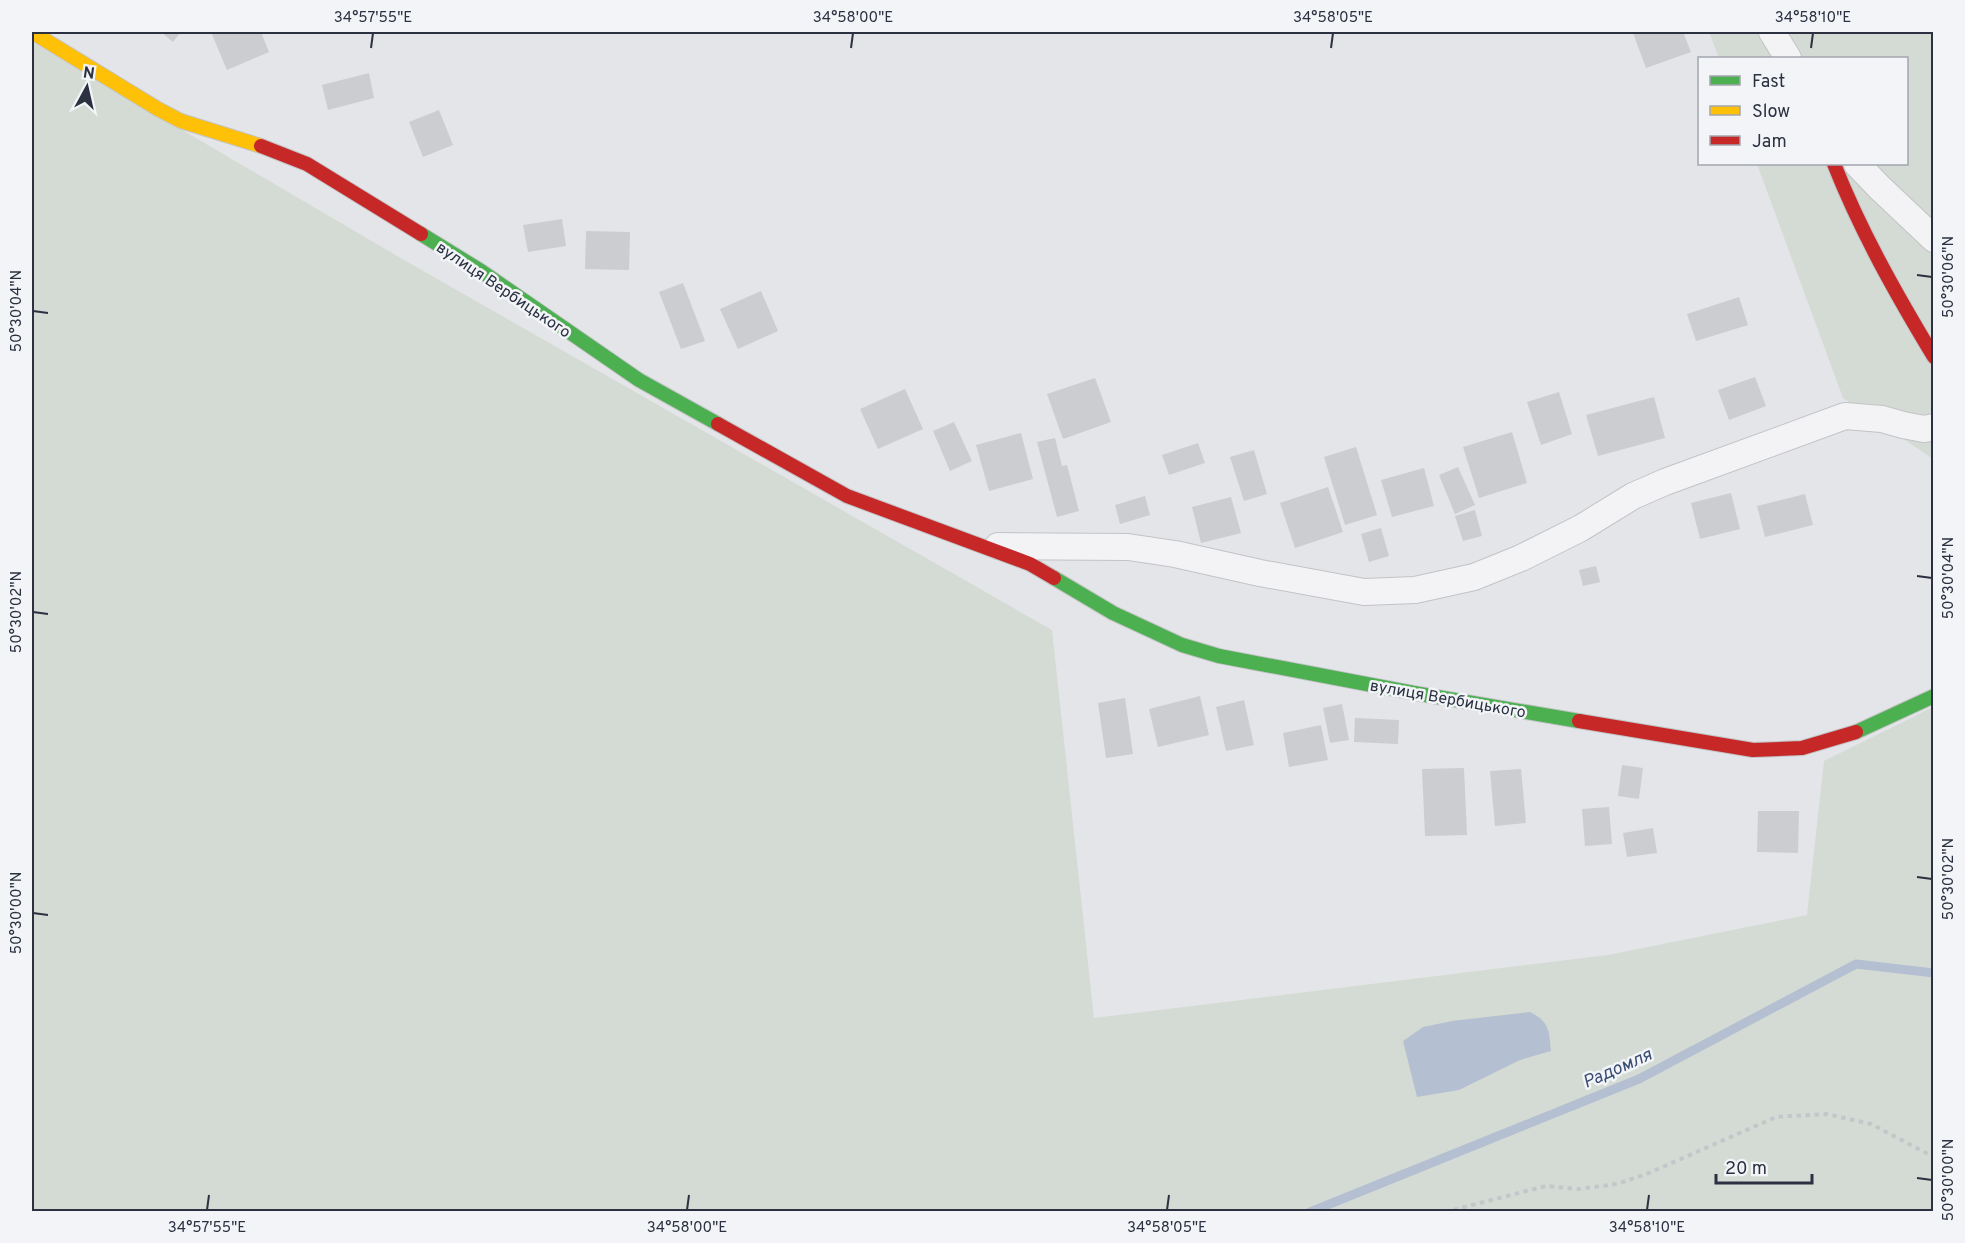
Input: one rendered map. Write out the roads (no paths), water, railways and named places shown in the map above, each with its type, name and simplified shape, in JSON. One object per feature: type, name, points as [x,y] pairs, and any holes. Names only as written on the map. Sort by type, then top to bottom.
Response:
[{"type":"street","name":"вулиця Вербицького","points":[[32,32],[181,121],[275,150],[307,165],[481,271],[639,380],[847,496],[1030,564],[1113,613],[1182,645],[1219,656],[1414,693],[1753,750],[1806,747],[1851,735],[1900,714],[1934,696]]},
{"type":"street","points":[[1772,32],[1787,57]]},
{"type":"street","points":[[1834,165],[1890,284],[1934,357]]},
{"type":"street","points":[[1858,165],[1934,239]]},
{"type":"street","name":"вулиця Вербицького","points":[[977,545],[1016,548],[1128,547],[1175,554],[1260,573],[1364,592],[1415,590],[1474,577],[1521,558],[1581,528],[1633,496],[1845,417],[1882,419],[1924,429],[1934,427]]},
{"type":"water","points":[[1530,1012],[1545,1023],[1551,1051],[1520,1060],[1459,1090],[1417,1097],[1403,1041],[1423,1027],[1452,1021]]},
{"type":"waterway","name":"Радомля","points":[[1310,1212],[1639,1079],[1856,964],[1934,973]]}]
